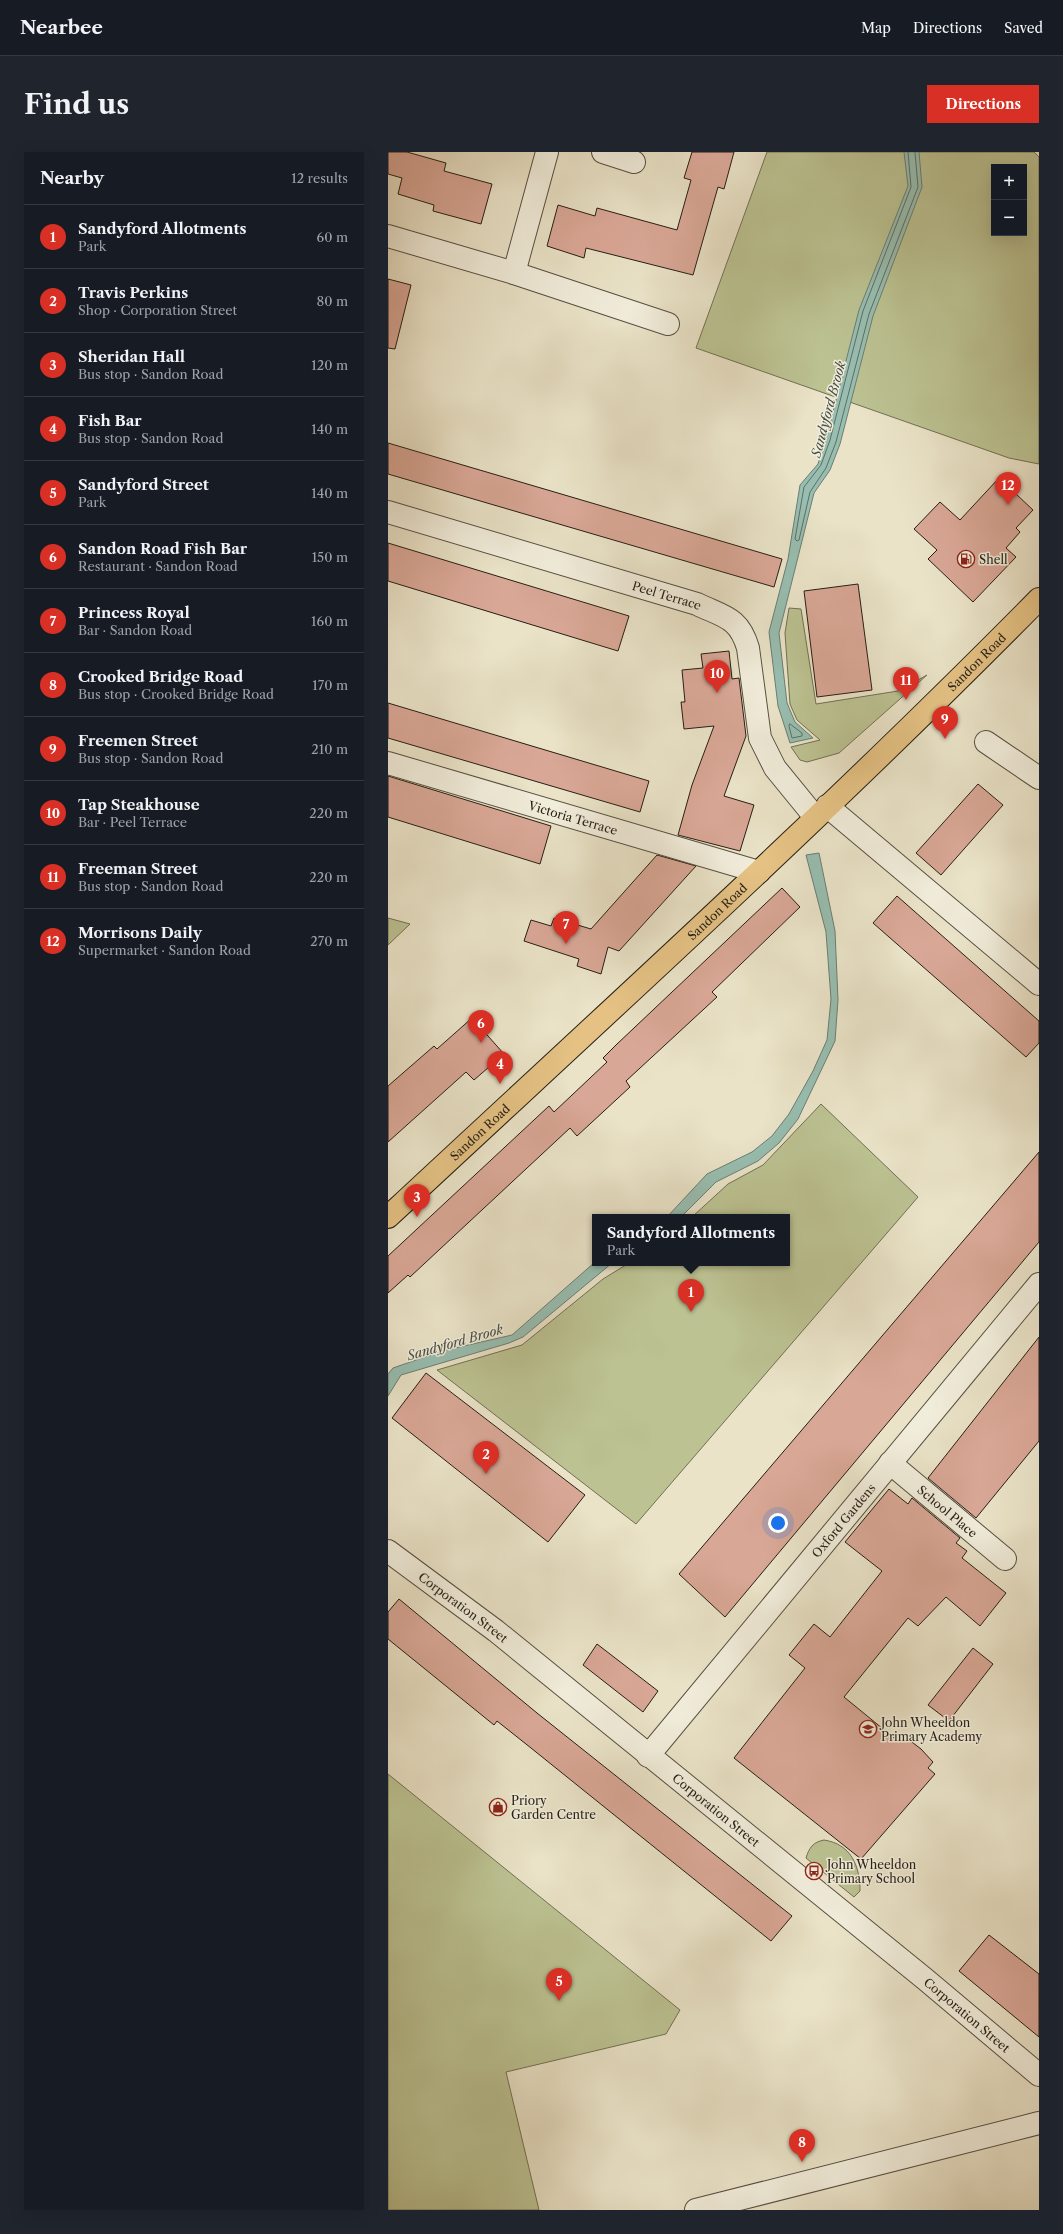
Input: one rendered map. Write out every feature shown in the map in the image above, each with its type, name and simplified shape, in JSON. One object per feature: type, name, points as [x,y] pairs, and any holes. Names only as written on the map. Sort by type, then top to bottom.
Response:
[{"type":"main road","name":"Sandon Road","points":[[388,1217],[759,872],[964,675],[1039,599]]},
{"type":"street","points":[[514,273],[547,152]]},
{"type":"street","points":[[603,152],[634,162]]},
{"type":"street","points":[[388,236],[514,273],[668,324]]},
{"type":"street","name":"Peel Terrace","points":[[388,512],[698,604],[736,623],[744,634],[748,648],[760,738],[774,768],[821,811],[1039,984]]},
{"type":"street","points":[[986,742],[1039,778]]},
{"type":"street","name":"Victoria Terrace","points":[[388,763],[759,872]]},
{"type":"street","name":"Oxford Gardens","points":[[648,1756],[1039,1284]]},
{"type":"street","name":"School Place","points":[[890,1463],[1005,1559]]},
{"type":"street","name":"Corporation Street","points":[[388,1551],[496,1631],[648,1756],[925,1979],[1039,2075]]},
{"type":"street","points":[[696,2210],[1039,2123]]},
{"type":"green space","points":[[767,152],[1034,152],[1039,157],[1039,464],[1009,458],[696,348]]},
{"type":"green space","points":[[789,608],[801,609],[816,704],[898,691],[927,675],[839,753],[807,762],[800,760],[791,747],[820,740],[797,720],[790,704],[785,633]]},
{"type":"green space","points":[[388,918],[410,924],[388,945]]},
{"type":"green space","points":[[821,1104],[918,1197],[636,1524],[437,1370],[522,1345],[603,1279],[624,1266],[790,1266],[790,1214],[695,1214],[728,1184],[763,1165]]},
{"type":"green space","points":[[388,1774],[680,2010],[666,2034],[506,2072],[539,2210],[388,2210]]},
{"type":"green space","points":[[824,1840],[841,1846],[847,1851],[856,1865],[860,1882],[860,1891],[854,1897],[806,1858],[812,1846],[817,1842]]},
{"type":"water","points":[[904,152],[919,152],[922,187],[873,316],[840,444],[830,470],[814,493],[779,633],[787,703],[795,722],[813,738],[790,743],[778,706],[769,632],[788,559],[800,485],[818,464],[826,439],[859,310],[908,186]]},
{"type":"water","points":[[819,853],[835,931],[838,1000],[835,1041],[798,1119],[779,1143],[758,1161],[716,1182],[684,1214],[670,1214],[707,1174],[752,1152],[772,1136],[789,1114],[813,1071],[827,1040],[831,999],[826,932],[806,855]]},
{"type":"water","points":[[592,1265],[592,1266],[608,1266],[523,1337],[509,1343],[401,1375],[388,1396],[388,1374],[393,1368],[442,1351],[512,1335]]},
{"type":"building","points":[[388,152],[407,152],[446,163],[444,171],[492,184],[481,224],[433,211],[434,205],[398,194],[402,178],[388,174]]},
{"type":"building","points":[[692,152],[734,152],[724,189],[718,187],[693,275],[586,248],[584,258],[547,246],[558,205],[595,216],[597,208],[677,230],[691,180],[684,178]]},
{"type":"building","points":[[388,279],[411,285],[395,349],[388,348]]},
{"type":"building","points":[[388,443],[782,559],[774,587],[388,474]]},
{"type":"building","points":[[999,478],[1033,510],[1016,528],[1020,532],[1006,548],[1016,557],[973,602],[928,559],[937,550],[914,529],[940,502],[960,520]]},
{"type":"building","points":[[388,543],[629,616],[618,651],[388,581]]},
{"type":"building","points":[[858,584],[872,690],[817,697],[804,591]]},
{"type":"building","points":[[729,651],[732,679],[739,678],[746,736],[724,796],[754,805],[740,851],[678,835],[692,785],[714,726],[684,729],[681,702],[685,702],[682,670],[703,668],[701,654]]},
{"type":"building","points":[[388,703],[649,781],[640,812],[388,738]]},
{"type":"building","points":[[388,776],[551,826],[540,864],[388,817]]},
{"type":"building","points":[[978,784],[1003,805],[941,875],[916,853]]},
{"type":"building","points":[[657,855],[696,866],[619,951],[608,947],[601,974],[577,966],[579,959],[524,941],[531,920],[551,926],[554,918],[591,929]]},
{"type":"building","points":[[782,888],[800,907],[712,992],[717,997],[626,1081],[630,1087],[577,1136],[570,1128],[410,1277],[408,1275],[388,1293],[388,1256],[549,1106],[554,1112],[607,1062],[603,1058],[616,1045]]},
{"type":"building","points":[[897,896],[1039,1021],[1039,1043],[1026,1057],[873,923]]},
{"type":"building","points":[[472,1018],[504,1054],[474,1080],[466,1072],[388,1142],[388,1086],[434,1046],[437,1049]]},
{"type":"building","points":[[1039,1152],[1039,1242],[725,1617],[679,1574]]},
{"type":"building","points":[[1039,1337],[1039,1441],[976,1518],[928,1478]]},
{"type":"building","points":[[426,1373],[585,1495],[548,1542],[392,1418]]},
{"type":"building","points":[[889,1489],[908,1504],[912,1498],[960,1538],[956,1543],[967,1551],[962,1558],[1006,1593],[980,1626],[946,1597],[918,1626],[908,1618],[844,1697],[899,1742],[904,1736],[921,1749],[933,1762],[928,1768],[935,1774],[861,1859],[734,1758],[805,1668],[789,1655],[814,1624],[830,1637],[882,1571],[845,1542]]},
{"type":"building","points":[[399,1599],[537,1713],[792,1916],[771,1941],[497,1721],[494,1725],[388,1639],[388,1612]]},
{"type":"building","points":[[597,1644],[658,1691],[643,1712],[583,1665]]},
{"type":"building","points":[[973,1648],[993,1664],[949,1721],[928,1705]]},
{"type":"building","points":[[989,1935],[1039,1974],[1039,2037],[959,1971]]},
{"type":"place","name":"Morrisons Daily","points":[[1008,505]]},
{"type":"place","name":"Shell","points":[[966,559]]},
{"type":"place","name":"Tap Steakhouse","points":[[717,693]]},
{"type":"place","name":"Freeman Street","points":[[906,700]]},
{"type":"place","name":"Freemen Street","points":[[945,739]]},
{"type":"place","name":"Princess Royal","points":[[566,944]]},
{"type":"place","name":"Sandon Road Fish Bar","points":[[481,1043]]},
{"type":"place","name":"Fish Bar","points":[[500,1084]]},
{"type":"place","name":"Sheridan Hall","points":[[417,1217]]},
{"type":"place","name":"Sandyford Allotments","points":[[691,1312]]},
{"type":"place","name":"Travis Perkins","points":[[486,1474]]},
{"type":"place","name":"John Wheeldon Primary Academy","points":[[868,1729]]},
{"type":"place","name":"Priory Garden Centre","points":[[498,1807]]},
{"type":"place","name":"John Wheeldon Primary School","points":[[814,1871]]},
{"type":"place","name":"Sandyford Street","points":[[559,2001]]},
{"type":"place","name":"Crooked Bridge Road","points":[[802,2162]]},
{"type":"water label","name":"Sandyford Brook","points":[[828,409]]},
{"type":"water label","name":"Sandyford Brook","points":[[455,1342]]}]
